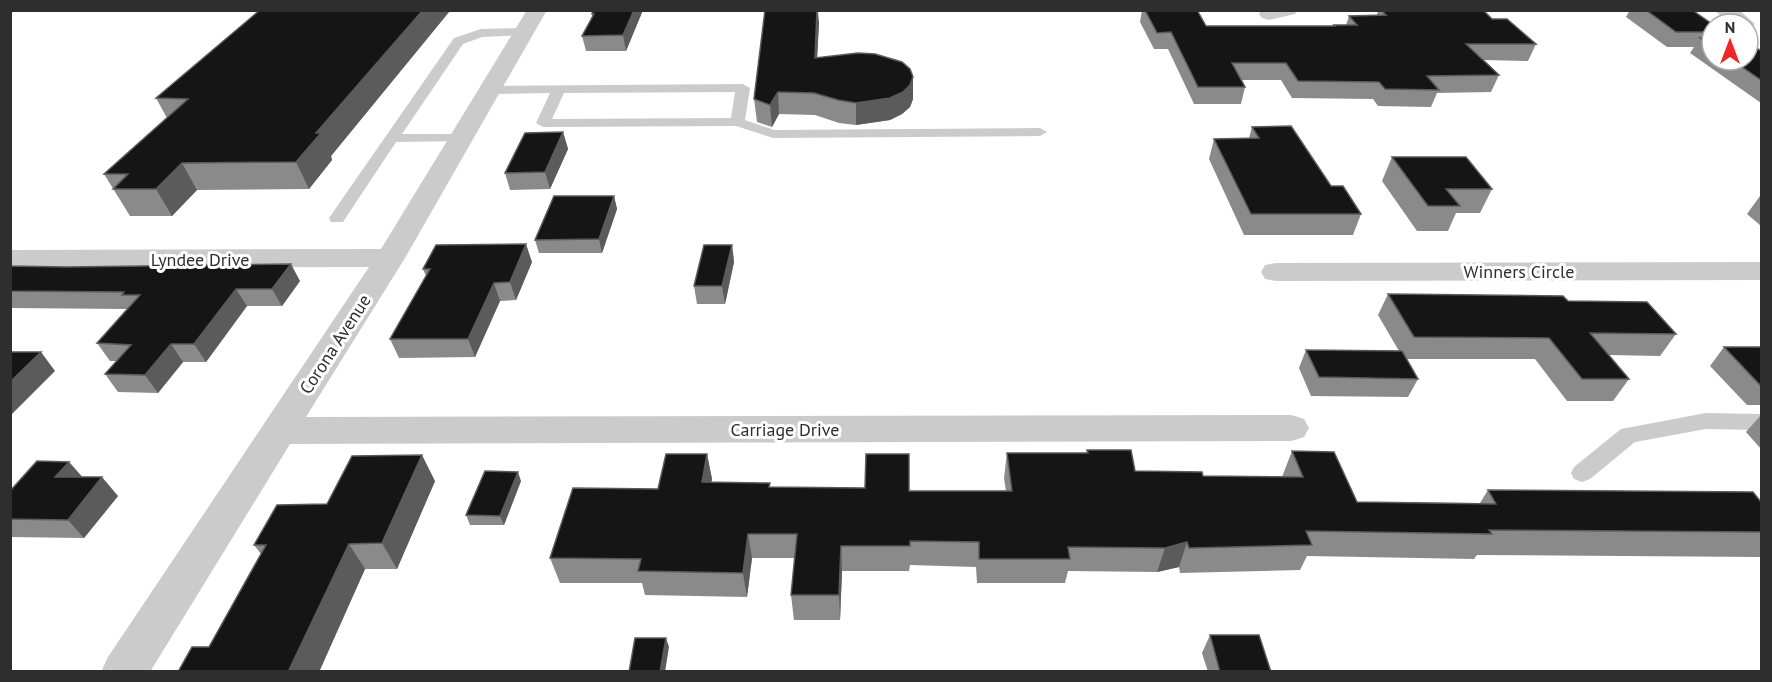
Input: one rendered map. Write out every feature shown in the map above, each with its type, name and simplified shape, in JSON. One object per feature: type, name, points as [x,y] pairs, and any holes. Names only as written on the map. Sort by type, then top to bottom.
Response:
[{"type":"street","name":"Corona Avenue","points":[[124,672],[390,258],[531,21]]},
{"type":"street","name":"Lyndee Drive","points":[[10,259],[390,258]]},
{"type":"street","name":"Winners Circle","points":[[1276,272],[1761,271]]},
{"type":"street","name":"Carriage Drive","points":[[280,431],[1291,428]]},
{"type":"lane","points":[[338,218],[458,41],[531,21]]},
{"type":"lane","points":[[490,90],[743,88],[737,122]]},
{"type":"lane","points":[[559,90],[543,123],[737,122],[773,134],[1040,132]]},
{"type":"lane","points":[[391,138],[461,138]]},
{"type":"lane","points":[[1582,473],[1629,435],[1706,421],[1761,422]]},
{"type":"building","points":[[260,10],[423,10],[316,133],[321,133],[296,162],[182,163],[156,189],[113,189],[128,174],[104,174],[188,99],[156,98]]},
{"type":"building","points":[[593,10],[634,10],[623,35],[582,36],[594,14],[592,14]]},
{"type":"building","points":[[765,10],[817,10],[815,58],[858,53],[875,54],[902,62],[910,69],[913,77],[910,85],[903,92],[890,98],[856,103],[814,93],[778,92],[770,105],[754,99]]},
{"type":"building","points":[[1145,10],[1197,10],[1206,26],[1335,26],[1357,25],[1349,16],[1386,15],[1381,10],[1483,10],[1492,19],[1507,19],[1536,44],[1466,44],[1499,75],[1427,76],[1439,90],[1385,89],[1379,82],[1298,81],[1286,63],[1232,63],[1245,87],[1198,87],[1171,32],[1157,33]]},
{"type":"building","points":[[1646,10],[1692,10],[1700,16],[1700,32],[1676,32]]},
{"type":"building","points":[[1760,50],[1761,51],[1761,80],[1749,72],[1760,72]]},
{"type":"building","points":[[1291,126],[1331,186],[1343,186],[1361,214],[1251,214],[1214,139],[1259,138],[1252,127]]},
{"type":"building","points":[[563,132],[545,172],[505,173],[525,133]]},
{"type":"building","points":[[1392,157],[1466,157],[1492,189],[1446,189],[1460,206],[1428,206]]},
{"type":"building","points":[[554,196],[614,196],[599,239],[535,240]]},
{"type":"building","points":[[526,244],[510,282],[494,283],[468,339],[390,339],[430,269],[423,269],[436,245]]},
{"type":"building","points":[[704,245],[732,245],[722,286],[694,286]]},
{"type":"building","points":[[291,264],[272,289],[236,289],[194,344],[171,344],[145,375],[105,374],[131,345],[97,343],[140,295],[122,295],[124,292],[10,291],[10,266]]},
{"type":"building","points":[[1388,294],[1563,296],[1568,301],[1647,302],[1676,334],[1590,333],[1629,379],[1582,379],[1549,338],[1414,337]]},
{"type":"building","points":[[1724,347],[1760,347],[1761,386]]},
{"type":"building","points":[[1306,350],[1402,351],[1418,379],[1319,377]]},
{"type":"building","points":[[10,352],[41,352],[10,382]]},
{"type":"building","points":[[1087,450],[1131,450],[1135,471],[1202,472],[1203,476],[1303,477],[1292,451],[1334,452],[1357,502],[1496,504],[1488,490],[1753,492],[1761,502],[1761,532],[1489,530],[1492,534],[1306,531],[1312,545],[1189,548],[1187,542],[1165,548],[1068,547],[1070,559],[979,559],[979,542],[910,541],[910,546],[841,546],[839,595],[791,595],[797,534],[748,534],[743,573],[638,571],[641,559],[550,558],[573,488],[658,489],[666,454],[707,454],[702,482],[770,483],[769,487],[865,488],[866,454],[909,454],[909,491],[1012,491],[1007,453],[1088,453]]},
{"type":"building","points":[[422,455],[382,543],[349,544],[288,672],[178,672],[192,647],[209,647],[266,545],[254,545],[277,505],[327,504],[352,456]]},
{"type":"building","points":[[37,461],[69,462],[55,477],[102,477],[68,520],[10,519],[10,491]]},
{"type":"building","points":[[485,471],[518,472],[500,516],[466,515]]},
{"type":"building","points":[[1210,635],[1259,635],[1271,672],[1220,672]]},
{"type":"building","points":[[635,638],[666,638],[660,672],[629,672]]},
{"type":"waterway","points":[[10,12],[16,10]]}]
